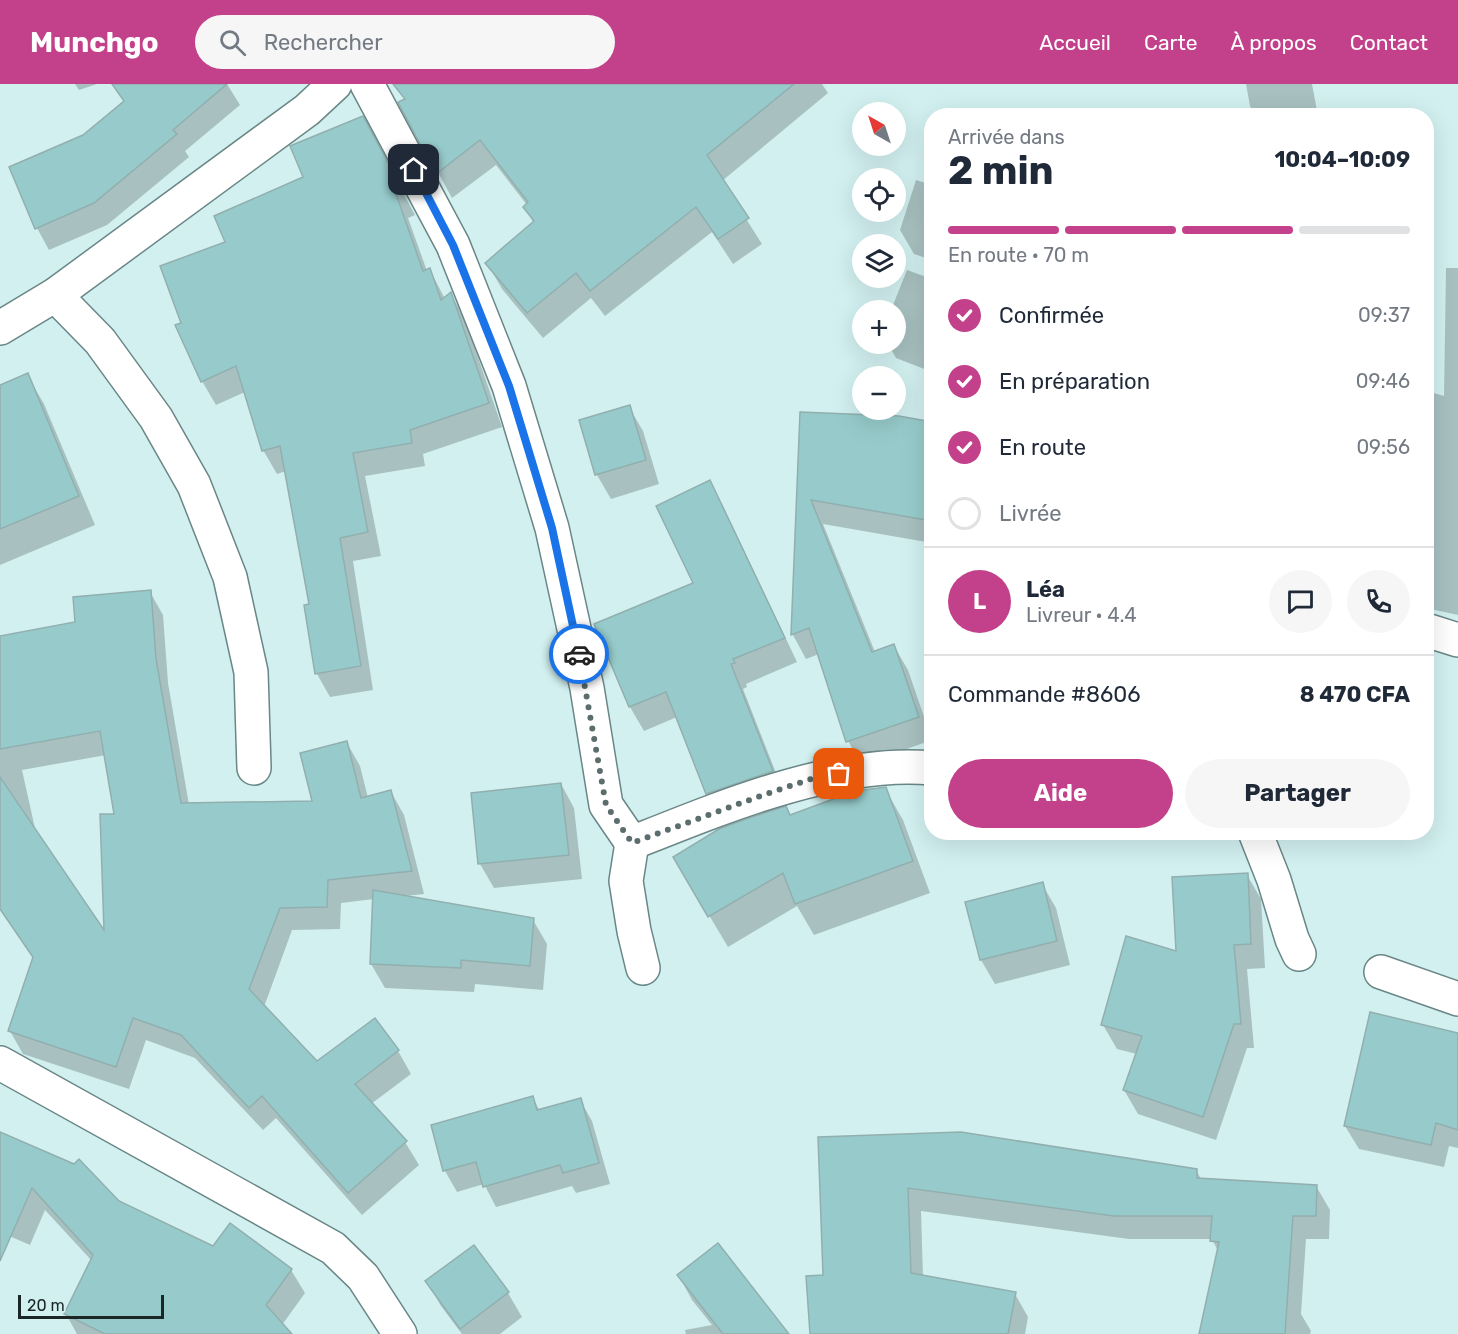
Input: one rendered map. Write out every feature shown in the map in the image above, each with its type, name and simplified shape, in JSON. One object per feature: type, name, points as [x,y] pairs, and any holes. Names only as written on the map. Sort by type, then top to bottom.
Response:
[{"type":"street","points":[[0,328],[55,295],[307,110],[334,84]]},
{"type":"street","points":[[367,84],[453,245],[509,386],[552,528],[587,688],[606,805],[632,843],[626,881],[643,968]]},
{"type":"street","points":[[55,295],[100,341],[114,360],[156,418],[194,485],[230,577],[251,672],[254,768]]},
{"type":"street","points":[[1434,632],[1458,640]]},
{"type":"street","points":[[632,843],[820,776],[876,770],[924,768]]},
{"type":"street","points":[[1258,840],[1274,880],[1294,948],[1299,954]]},
{"type":"street","points":[[1381,972],[1458,999]]},
{"type":"street","points":[[0,1063],[333,1248],[363,1277],[400,1334]]},
{"type":"building","points":[[112,84],[227,84],[173,130],[177,134],[94,203],[35,229],[9,167],[83,135],[124,101]]},
{"type":"building","points":[[393,84],[794,84],[707,155],[749,218],[718,239],[696,207],[590,291],[576,273],[527,313],[485,263],[534,221],[523,207],[528,202],[480,140],[436,174],[398,102],[405,99]]},
{"type":"building","points":[[363,116],[403,191],[396,194],[423,271],[430,268],[441,300],[451,292],[489,403],[410,430],[412,443],[353,453],[368,532],[340,538],[361,666],[315,674],[304,605],[309,604],[280,446],[262,451],[236,366],[201,382],[175,325],[181,323],[160,266],[225,242],[214,216],[303,177],[290,146]]},
{"type":"building","points":[[28,373],[79,496],[0,529],[0,385]]},
{"type":"building","points":[[630,405],[646,460],[595,475],[579,420]]},
{"type":"building","points":[[800,412],[852,414],[852,420],[906,420],[906,417],[924,421],[924,520],[811,500],[872,652],[894,644],[919,717],[846,742],[809,628],[791,635]]},
{"type":"building","points":[[710,480],[785,638],[733,659],[735,663],[731,664],[773,771],[706,794],[666,692],[629,707],[594,624],[693,583],[656,506]]},
{"type":"building","points":[[151,590],[156,659],[181,803],[312,801],[300,753],[347,741],[361,798],[391,790],[412,871],[328,880],[327,907],[280,908],[249,989],[317,1061],[375,1018],[399,1050],[355,1084],[407,1141],[348,1193],[262,1096],[249,1108],[181,1035],[133,1018],[116,1067],[8,1031],[33,957],[0,909],[0,777],[104,930],[100,814],[114,814],[100,731],[0,749],[0,636],[75,622],[73,597]]},
{"type":"building","points":[[561,783],[569,855],[478,864],[471,793]]},
{"type":"building","points":[[886,787],[913,861],[795,904],[783,873],[708,917],[673,857],[719,829],[746,819],[786,806],[790,815],[855,791]]},
{"type":"building","points":[[1248,873],[1251,944],[1234,945],[1241,1024],[1234,1024],[1203,1117],[1123,1090],[1142,1036],[1101,1025],[1126,936],[1176,951],[1172,877]]},
{"type":"building","points":[[1043,882],[1057,941],[980,960],[965,902]]},
{"type":"building","points":[[373,890],[534,918],[530,966],[461,960],[461,968],[370,964]]},
{"type":"building","points":[[1370,1012],[1458,1033],[1458,1130],[1436,1123],[1431,1145],[1344,1126]]},
{"type":"building","points":[[533,1096],[537,1110],[581,1098],[599,1163],[563,1173],[560,1165],[483,1187],[476,1162],[443,1171],[431,1125]]},
{"type":"building","points":[[0,1132],[74,1164],[79,1159],[119,1201],[213,1246],[230,1223],[292,1269],[266,1305],[292,1334],[105,1334],[64,1314],[93,1255],[32,1188],[0,1261]]},
{"type":"building","points":[[961,1132],[1197,1169],[1197,1178],[1317,1185],[1316,1216],[1293,1216],[1285,1334],[1199,1334],[1219,1242],[1210,1241],[1212,1216],[1114,1216],[908,1188],[911,1273],[1016,1292],[1008,1334],[810,1334],[806,1276],[823,1275],[818,1137]]},
{"type":"building","points":[[718,1243],[789,1334],[723,1334],[677,1275]]},
{"type":"building","points":[[474,1245],[509,1292],[460,1329],[425,1281]]},
{"type":"way so far","points":[[579,654],[587,688],[606,805],[632,843],[820,776],[839,774]]},
{"type":"route","points":[[414,170],[453,245],[509,386],[552,528],[579,654]]}]
